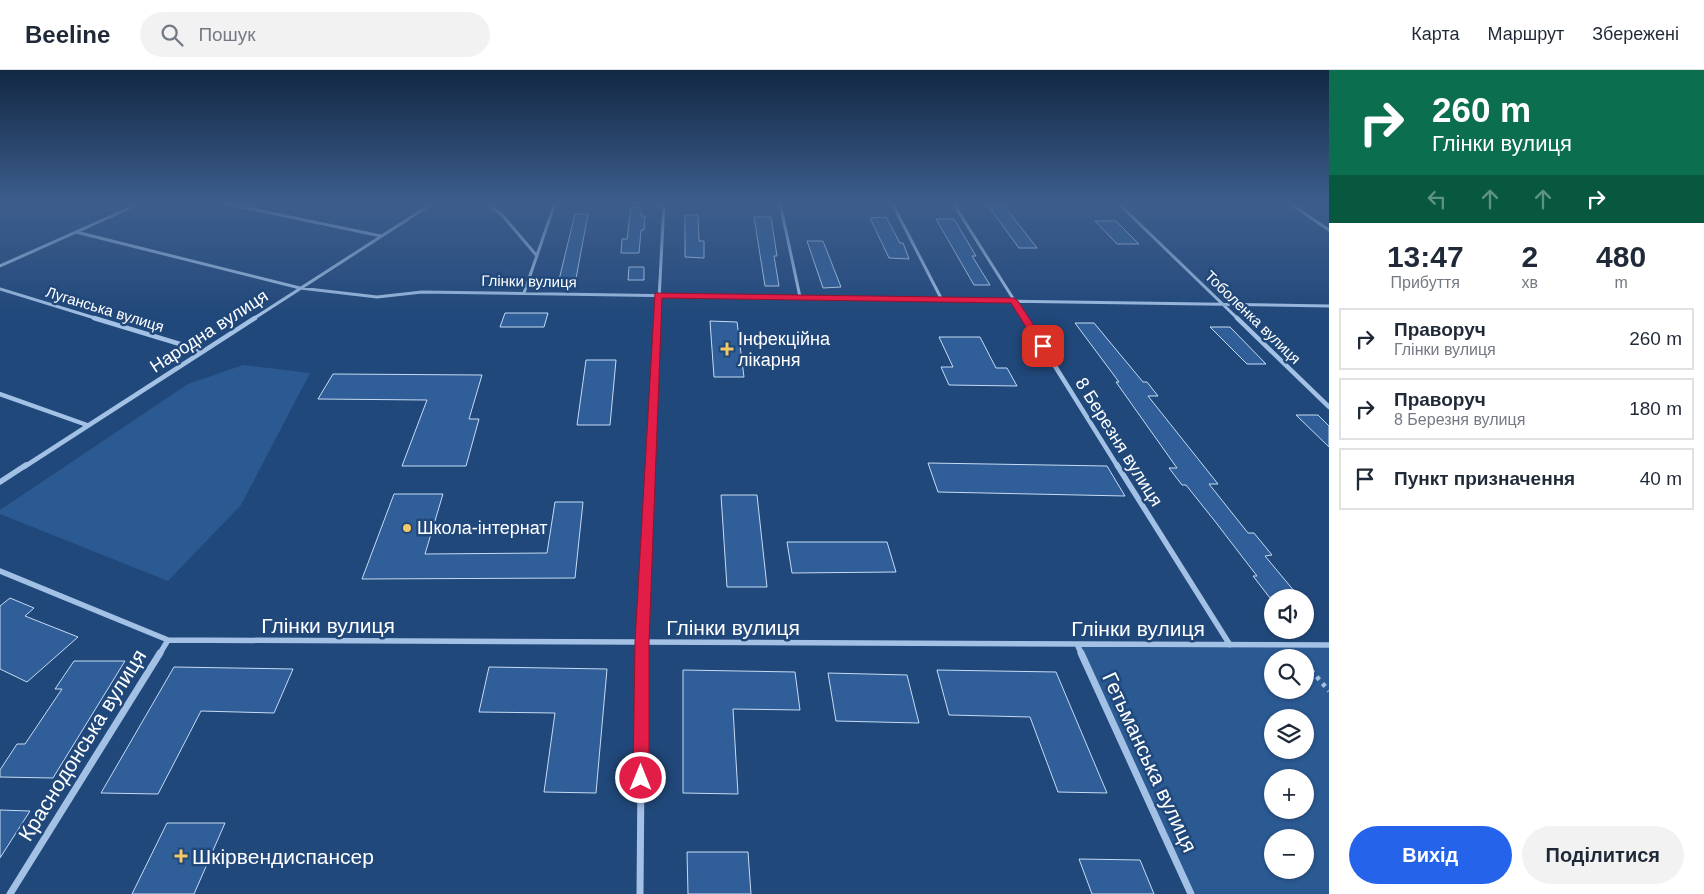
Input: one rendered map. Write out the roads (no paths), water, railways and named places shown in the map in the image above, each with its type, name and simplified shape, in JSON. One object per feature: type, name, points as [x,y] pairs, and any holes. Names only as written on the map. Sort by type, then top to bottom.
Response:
[{"type":"street","points":[[0,266],[55,241]]},
{"type":"street","name":"Глінки вулиця","points":[[114,241],[300,288],[377,297],[422,292],[1329,306]]},
{"type":"street","name":"Народна вулиця","points":[[0,482],[373,241]]},
{"type":"street","points":[[525,241],[537,256]]},
{"type":"street","points":[[524,293],[542,241]]},
{"type":"street","points":[[640,894],[642,642],[661,241]]},
{"type":"street","points":[[788,241],[800,297]]},
{"type":"street","points":[[912,241],[942,300]]},
{"type":"street","name":"8 Березня вулиця","points":[[977,241],[1230,645]]},
{"type":"street","name":"Тоболенка вулиця","points":[[1158,241],[1329,407]]},
{"type":"street","name":"Луганська вулиця","points":[[0,289],[203,351]]},
{"type":"street","points":[[0,394],[87,425]]},
{"type":"street","name":"Глінки вулиця","points":[[0,571],[168,640],[1329,646]]},
{"type":"street","name":"Краснодонська вулиця","points":[[10,894],[168,640]]},
{"type":"street","name":"Гетьманська вулиця","points":[[1077,644],[1191,894]]},
{"type":"place","name":"Інфекційна лікарня","points":[[727,349]]},
{"type":"place","name":"Школа-інтернат","points":[[407,528]]},
{"type":"place","name":"Шкірвендиспансер","points":[[181,856]]}]
